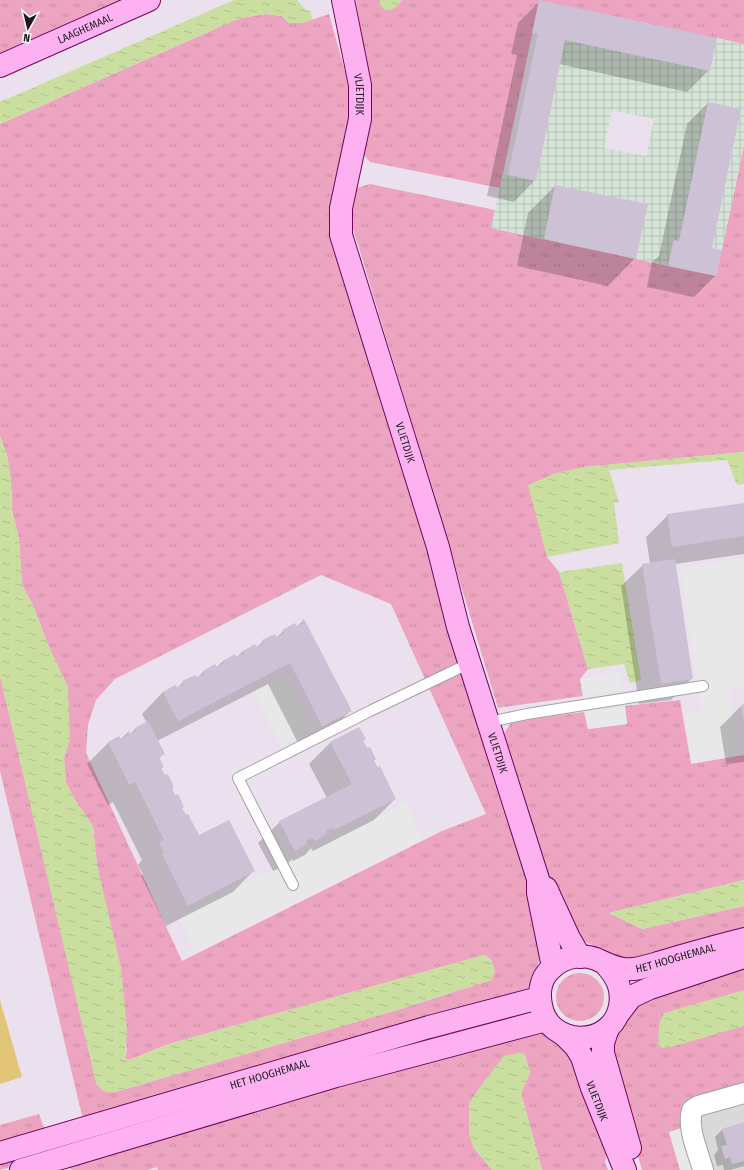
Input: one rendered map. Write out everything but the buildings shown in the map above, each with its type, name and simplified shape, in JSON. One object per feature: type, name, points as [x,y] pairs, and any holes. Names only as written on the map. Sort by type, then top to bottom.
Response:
[{"type":"street","name":"LAAGHEMAAL","points":[[0,66],[149,0]]},
{"type":"street","name":"VLIETDIJK","points":[[342,0],[360,85],[360,119],[341,208],[341,235],[438,547],[458,627],[538,880],[538,893],[553,967]]},
{"type":"street","name":"VLIETDIJK","points":[[538,880],[548,891],[569,938],[580,957]]},
{"type":"street","name":"HET HOOGHEMAAL","points":[[606,965],[624,970],[643,967],[744,939]]},
{"type":"street","points":[[571,957],[596,959],[606,965],[614,974],[619,984],[622,998],[613,1021],[600,1034],[589,1037],[577,1038],[564,1035],[554,1029],[546,1020],[541,1010],[539,998],[541,984],[546,974],[561,961],[571,957]]},
{"type":"street","name":"HET HOOGHEMAAL","points":[[613,1021],[632,997],[650,988],[744,958]]},
{"type":"street","name":"HET HOOGHEMAAL","points":[[0,1153],[429,1027],[539,998]]},
{"type":"street","name":"HET HOOGHEMAAL","points":[[21,1170],[336,1076],[546,1020]]},
{"type":"street","name":"VLIETDIJK","points":[[613,1021],[603,1043],[603,1053],[636,1170]]},
{"type":"street","name":"VLIETDIJK","points":[[564,1035],[576,1047],[582,1057],[592,1088],[625,1170]]},
{"type":"street","points":[[703,1170],[691,1128],[690,1117],[692,1110],[698,1106],[744,1093]]},
{"type":"lane","points":[[293,885],[238,778],[370,711],[470,663]]},
{"type":"lane","points":[[488,722],[527,714],[703,686]]},
{"type":"shaded area","points":[[717,38],[744,44],[744,146],[722,250],[712,248],[741,109],[708,102],[679,241],[673,240],[668,266],[636,259],[648,204],[555,185],[544,239],[491,228],[503,174],[536,181],[565,40],[710,71]],"holes":[[[612,110],[654,119],[646,156],[604,148]]]},
{"type":"shaded area","points":[[744,558],[744,687],[729,690],[739,755],[692,763],[685,714],[702,711],[680,568]]},
{"type":"shaded area","points":[[620,672],[623,690],[583,696],[580,679]]},
{"type":"shaded area","points":[[285,676],[312,730],[281,745],[254,691]]},
{"type":"shaded area","points":[[625,706],[627,724],[588,729],[585,712]]},
{"type":"shaded area","points":[[406,803],[422,840],[196,953],[178,917]]},
{"type":"shaded area","points":[[0,1000],[22,1077],[0,1084]]},
{"type":"shaded area","points":[[744,1065],[744,1170],[664,1170],[641,1095]]},
{"type":"shaded area","points":[[682,1128],[695,1170],[680,1170],[669,1132]]},
{"type":"green space","points":[[0,0],[122,0],[0,55]]},
{"type":"green space","points":[[356,0],[380,0],[380,4],[385,10],[395,8],[402,0],[744,0],[744,44],[539,1],[500,188],[370,162],[363,154],[372,98]]},
{"type":"green space","points":[[266,14],[282,16],[289,23],[302,23],[329,14],[348,82],[352,106],[334,203],[534,903],[541,936],[540,956],[527,990],[84,1124],[0,771],[0,676],[115,1092],[404,1008],[491,980],[492,961],[485,955],[480,956],[169,1044],[129,1060],[125,1058],[127,1049],[97,865],[93,826],[75,800],[66,783],[64,758],[70,739],[46,640],[33,605],[22,585],[19,539],[12,510],[11,481],[7,455],[0,437],[0,124],[240,18]],"holes":[[[321,575],[391,604],[486,814],[442,831],[182,961],[86,753],[88,725],[96,700],[115,679]]]},
{"type":"green space","points":[[744,146],[744,452],[584,467],[547,557],[559,572],[588,669],[580,679],[583,696],[498,708],[350,218],[357,188],[370,184],[495,210],[491,228],[716,276]]},
{"type":"green space","points":[[680,700],[691,764],[744,755],[744,880],[609,913],[642,929],[744,906],[744,932],[626,962],[578,938],[538,854],[503,735],[510,724],[524,720],[584,712],[588,729],[627,724],[625,706]]},
{"type":"green space","points":[[744,966],[744,1085],[691,1101],[681,1111],[682,1128],[669,1132],[680,1170],[642,1170],[610,1057],[617,1036],[634,1010],[646,996]]},
{"type":"green space","points":[[575,973],[585,973],[597,980],[604,992],[604,1002],[597,1014],[585,1021],[575,1021],[567,1017],[560,1010],[556,1002],[556,992],[560,984],[567,977]]},
{"type":"green space","points":[[543,1031],[566,1047],[609,1144],[605,1162],[608,1170],[542,1170],[521,1093],[530,1072],[524,1052],[473,1147],[492,1170],[158,1170],[157,1167],[148,1170],[71,1170],[68,1162],[483,1040]]},
{"type":"green space","points":[[39,1114],[45,1130],[0,1143],[0,1125]]},
{"type":"green space","points":[[40,1148],[43,1158],[0,1170],[0,1159]]},
{"type":"water","points":[[234,0],[297,0],[306,10],[311,11],[312,20],[302,23],[289,23],[282,16],[266,14],[240,18],[0,124],[0,102]]},
{"type":"water","points":[[380,0],[402,0],[395,8],[385,10],[380,4]]},
{"type":"water","points":[[0,437],[7,455],[11,481],[12,510],[19,539],[22,585],[33,605],[46,640],[68,687],[70,739],[64,758],[66,783],[75,800],[93,826],[97,865],[121,967],[127,1028],[125,1058],[129,1060],[169,1044],[480,956],[485,955],[494,967],[495,973],[491,980],[404,1008],[115,1092],[106,1092],[100,1088],[96,1083],[0,677]]},
{"type":"water","points":[[744,452],[744,484],[737,485],[727,460],[609,470],[619,502],[614,503],[619,543],[547,557],[528,485],[556,473],[584,467]]},
{"type":"water","points":[[622,563],[641,680],[630,683],[624,664],[588,669],[559,572]]},
{"type":"water","points":[[744,880],[744,906],[642,929],[609,913]]},
{"type":"water","points":[[744,990],[744,1026],[671,1047],[662,1048],[658,1044],[659,1024],[664,1013]]},
{"type":"water","points":[[524,1052],[530,1072],[521,1093],[542,1170],[492,1170],[473,1147],[469,1134],[469,1103],[504,1056]]}]
